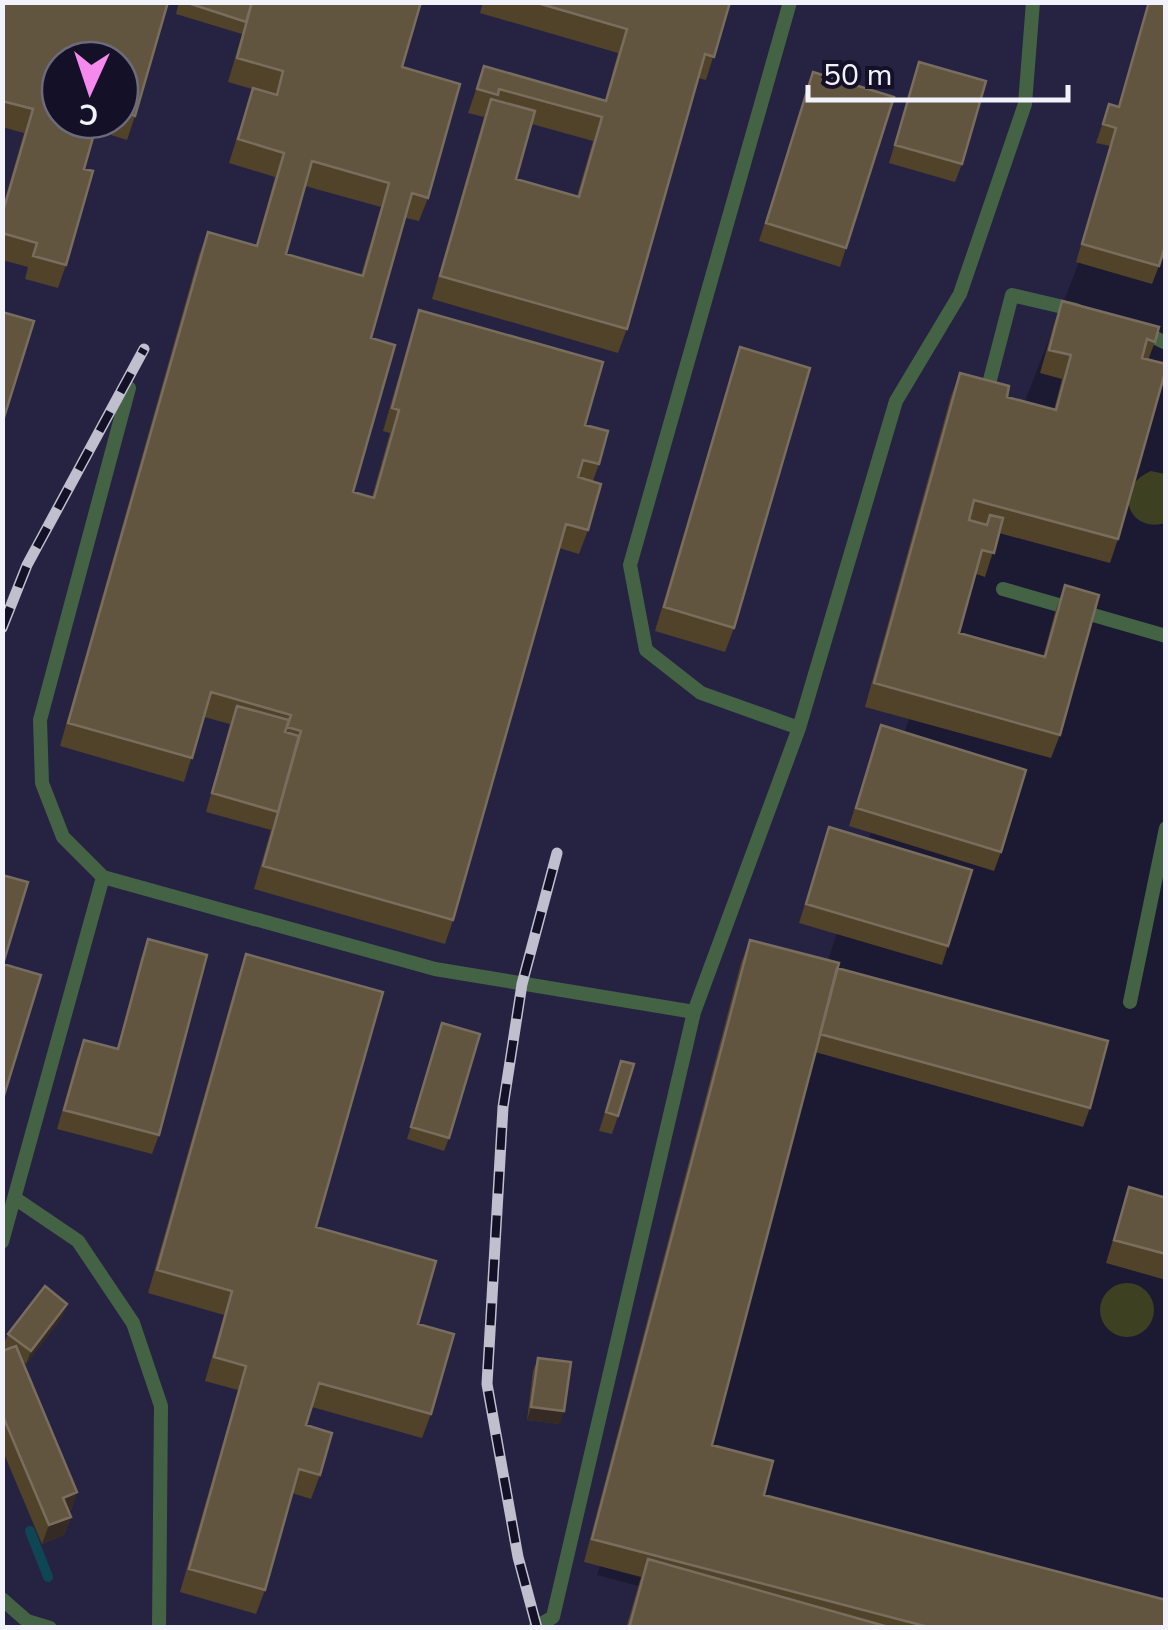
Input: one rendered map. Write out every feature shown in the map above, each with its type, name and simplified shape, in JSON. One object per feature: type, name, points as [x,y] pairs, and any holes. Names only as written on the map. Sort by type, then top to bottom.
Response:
[{"type":"lane","points":[[790,2],[630,565],[646,650],[701,694],[800,728]]},
{"type":"lane","points":[[534,1628],[555,1622],[694,1012],[800,728],[896,401],[960,294],[1025,104],[1033,2]]},
{"type":"lane","points":[[985,399],[1012,295],[1084,312]]},
{"type":"lane","points":[[1120,320],[1166,342]]},
{"type":"lane","points":[[128,388],[40,720],[42,783],[63,838],[103,877],[435,969],[694,1012]]},
{"type":"lane","points":[[1003,589],[1166,636]]},
{"type":"lane","points":[[1130,1002],[1166,828]]},
{"type":"lane","points":[[2,1242],[103,877]]},
{"type":"lane","points":[[16,1198],[78,1242],[132,1323],[161,1406],[159,1628]]},
{"type":"lane","points":[[2,1600],[27,1621],[50,1628]]},
{"type":"shaded area","points":[[3,3],[1165,3],[1165,41],[957,576],[825,969],[597,1575],[796,1627],[3,1628]]},
{"type":"green space","points":[[1151,471],[1165,474],[1165,523],[1152,525],[1134,516],[1129,497],[1139,478]]},
{"type":"green space","points":[[1127,1283],[1146,1291],[1154,1310],[1146,1329],[1127,1337],[1108,1329],[1100,1310],[1108,1291]]},
{"type":"building","points":[[2,2],[168,2],[140,99],[140,40],[40,40],[40,140],[92,140],[84,169],[93,171],[66,265],[33,256],[37,243],[2,233],[2,215],[33,109],[2,101]]},
{"type":"building","points":[[185,2],[252,2],[246,22]]},
{"type":"building","points":[[252,2],[421,2],[402,67],[460,84],[428,198],[412,193],[371,338],[395,345],[353,492],[374,498],[399,410],[392,408],[419,310],[603,362],[585,425],[608,431],[599,464],[583,460],[578,477],[601,484],[588,530],[566,524],[453,920],[263,866],[301,731],[287,727],[291,715],[211,692],[192,758],[68,723],[208,232],[257,246],[284,153],[238,139],[253,88],[277,95],[283,71],[237,58]],"holes":[[[312,161],[389,183],[363,276],[286,254]]]},
{"type":"building","points":[[534,2],[730,2],[714,57],[705,54],[627,329],[440,276],[491,99],[535,111],[516,179],[579,197],[602,117],[499,89],[498,95],[477,89],[484,66],[606,101],[627,29]]},
{"type":"building","points":[[1149,2],[1166,2],[1166,243],[1159,266],[1082,244],[1116,128],[1103,124],[1109,104],[1119,107]]},
{"type":"building","points":[[919,62],[986,81],[962,164],[895,145]]},
{"type":"building","points":[[813,72],[894,97],[846,248],[766,223]]},
{"type":"building","points":[[1062,301],[1159,327],[1155,342],[1147,339],[1142,358],[1166,364],[1166,369],[1118,539],[974,500],[969,520],[987,525],[990,515],[1003,518],[994,553],[982,550],[959,633],[1045,657],[1065,585],[1099,595],[1060,735],[874,683],[960,373],[1009,386],[1007,397],[1056,410],[1071,355],[1049,350]]},
{"type":"building","points":[[2,312],[34,321],[2,424]]},
{"type":"building","points":[[740,347],[810,368],[734,628],[664,607]]},
{"type":"building","points":[[237,706],[289,720],[285,732],[299,736],[278,812],[212,793]]},
{"type":"building","points":[[881,725],[1026,770],[1001,852],[856,808]]},
{"type":"building","points":[[829,827],[972,870],[948,946],[806,904]]},
{"type":"building","points":[[2,875],[28,882],[3,964],[41,975],[2,1102]]},
{"type":"building","points":[[148,939],[207,955],[159,1135],[64,1110],[84,1040],[118,1049]]},
{"type":"building","points":[[750,940],[839,963],[712,1445],[773,1461],[764,1495],[1166,1600],[1166,1628],[932,1628],[592,1539]]},
{"type":"building","points":[[246,954],[383,992],[316,1227],[436,1261],[418,1324],[454,1334],[431,1414],[319,1383],[306,1425],[332,1433],[320,1475],[299,1469],[265,1590],[189,1569],[246,1366],[214,1357],[232,1291],[157,1270]]},
{"type":"building","points":[[837,968],[1108,1041],[1090,1108],[820,1034]]},
{"type":"building","points":[[442,1023],[480,1034],[449,1138],[411,1127]]},
{"type":"building","points":[[621,1061],[634,1064],[618,1116],[606,1112]]},
{"type":"building","points":[[1129,1187],[1166,1198],[1166,1254],[1114,1240]]},
{"type":"building","points":[[45,1286],[67,1304],[31,1351],[8,1334]]},
{"type":"building","points":[[16,1346],[77,1492],[63,1498],[71,1517],[49,1525],[2,1414],[2,1351]]},
{"type":"building","points":[[538,1358],[571,1362],[564,1411],[531,1407]]},
{"type":"building","points":[[648,1559],[892,1628],[629,1628]]},
{"type":"waterway","points":[[30,1531],[48,1577]]},
{"type":"railway","points":[[2,628],[27,565],[144,349]]},
{"type":"railway","points":[[537,1628],[518,1557],[487,1384],[503,1107],[522,984],[557,853]]}]
